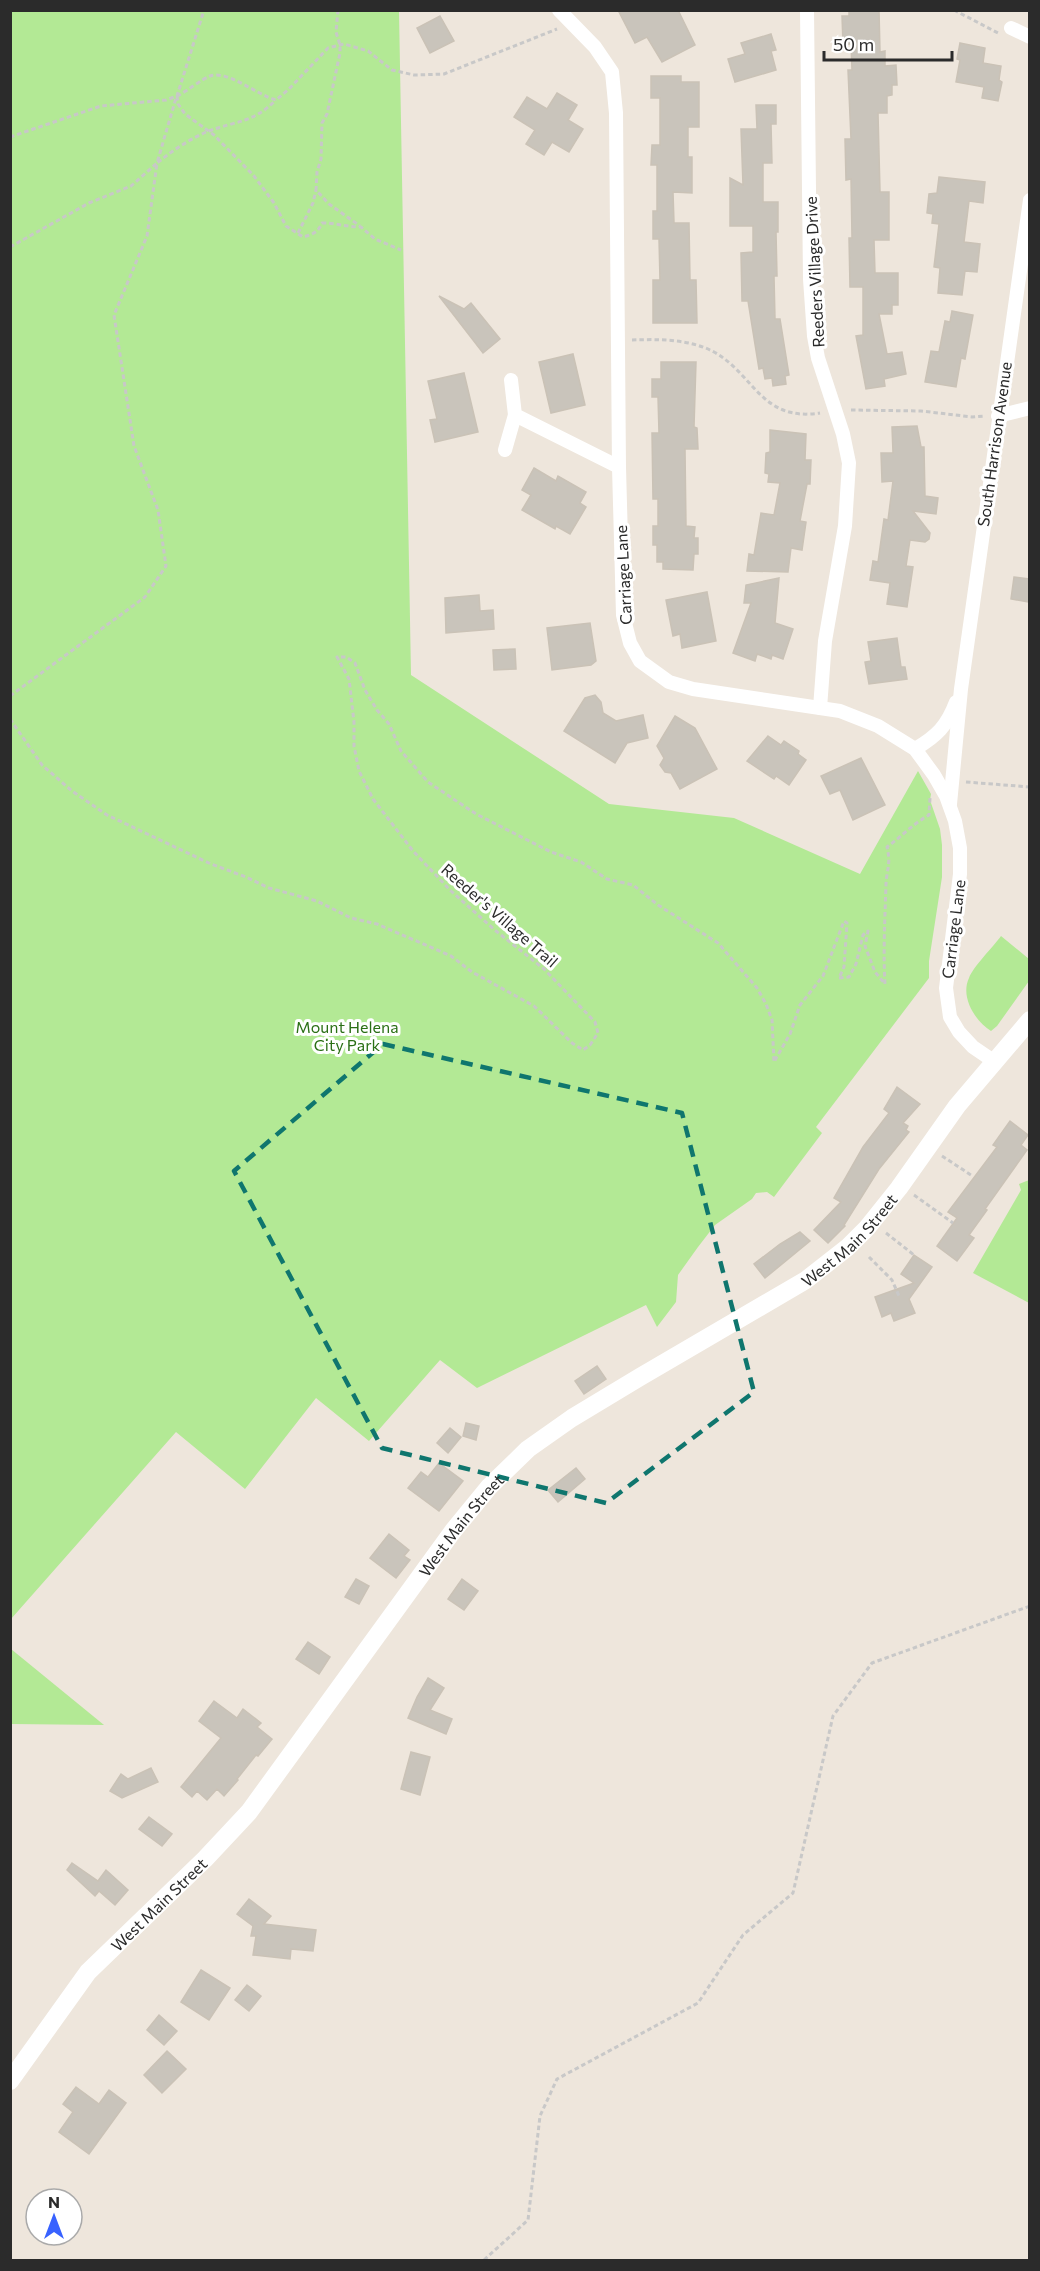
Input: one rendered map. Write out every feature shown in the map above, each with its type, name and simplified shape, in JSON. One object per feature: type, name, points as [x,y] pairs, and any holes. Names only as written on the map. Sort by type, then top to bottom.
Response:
[{"type":"street","name":"Carriage Lane","points":[[559,10],[595,47],[612,72],[616,113],[619,467],[623,615],[627,636],[640,661],[669,682],[685,687],[840,711],[878,726],[915,749],[934,775],[950,807],[960,848],[960,874],[946,988],[950,1017],[959,1032],[973,1047],[995,1062]]},
{"type":"street","name":"Reeders Village Drive","points":[[807,10],[810,279],[814,336],[817,353],[843,434],[849,463],[845,526],[825,640],[820,708]]},
{"type":"street","points":[[1008,32],[1029,37]]},
{"type":"street","name":"South Harrison Avenue","points":[[950,807],[961,689],[1029,200]]},
{"type":"street","points":[[505,450],[515,415],[511,380]]},
{"type":"street","points":[[998,416],[1029,408]]},
{"type":"street","points":[[515,415],[619,467]]},
{"type":"street","name":"South Harrison Avenue","points":[[915,749],[934,739],[944,727],[961,689]]},
{"type":"street","name":"West Main Street","points":[[10,2081],[88,1972],[205,1859],[249,1812],[453,1531],[489,1487],[528,1449],[572,1418],[745,1317],[828,1265],[867,1228],[899,1188],[957,1106],[1029,1020]]},
{"type":"path","points":[[10,696],[146,597],[166,566],[158,510],[134,446],[114,315],[147,237],[157,163],[204,10]]},
{"type":"path","points":[[298,233],[313,203],[316,190],[317,172],[321,159],[322,123],[333,87],[340,45],[336,32],[338,10]]},
{"type":"path","points":[[954,10],[1008,32]]},
{"type":"path","points":[[10,247],[89,203],[131,186],[167,155],[208,131],[254,118],[306,72],[328,48],[344,44],[368,51],[392,70],[414,75],[444,74],[572,24]]},
{"type":"path","points":[[10,137],[101,106],[166,100],[210,76],[222,75],[232,78],[265,97],[276,100]]},
{"type":"path","points":[[177,96],[178,104],[185,114],[222,143],[254,176],[274,203],[286,226],[303,237],[314,234],[322,223],[332,223],[340,227],[361,227]]},
{"type":"path","points":[[316,190],[329,204],[375,239],[401,250]]},
{"type":"path","points":[[619,340],[669,340],[690,343],[713,352],[729,363],[761,397],[779,409],[799,415],[836,411],[898,410],[972,417],[998,416]]},
{"type":"path","name":"Reeder's Village Trail","points":[[10,719],[42,765],[72,791],[107,815],[211,864],[269,888],[317,901],[351,918],[377,924],[451,956],[472,972],[534,1006],[572,1043],[583,1050],[590,1045],[597,1033],[595,1022],[544,969],[451,891],[412,851],[373,799],[359,771],[354,746],[349,679],[337,657],[346,657],[355,663],[365,690],[389,724],[401,751],[428,782],[476,814],[551,852],[581,861],[607,879],[633,885],[658,905],[718,943],[757,988],[765,1004],[772,1020],[774,1062],[790,1034],[800,1005],[823,976],[844,921],[847,923],[844,967],[839,978],[849,977],[856,964],[863,935],[868,931],[865,946],[875,972],[885,984],[883,949],[886,931],[886,882],[890,863],[887,847],[909,831],[915,823],[929,815],[934,775]]},
{"type":"path","points":[[962,782],[1029,787]]},
{"type":"path","points":[[942,1155],[971,1175]]},
{"type":"path","points":[[914,1195],[953,1223]]},
{"type":"path","points":[[886,1233],[914,1255]]},
{"type":"path","points":[[869,1257],[892,1280],[899,1296]]},
{"type":"path","points":[[484,2260],[528,2220],[540,2116],[557,2079],[698,2003],[743,1935],[793,1893],[833,1716],[872,1663],[1029,1606]]},
{"type":"highlighted area","points":[[383,1044],[682,1113],[754,1392],[606,1503],[382,1448],[234,1171]]},
{"type":"green space","name":"Mount Helena City Park","points":[[11,10],[399,11],[411,675],[609,804],[734,818],[860,874],[918,771],[931,794],[930,800],[940,829],[942,877],[929,961],[929,978],[816,1127],[822,1133],[774,1197],[767,1192],[756,1193],[752,1199],[715,1225],[678,1275],[676,1302],[657,1327],[646,1305],[477,1388],[440,1360],[369,1441],[316,1398],[245,1489],[176,1432],[11,1619]]},
{"type":"green space","points":[[1001,936],[1029,959],[1029,981],[991,1031],[975,1015],[966,993],[969,978],[975,968]]},
{"type":"green space","points":[[1030,1180],[1029,1303],[973,1273],[1021,1190],[1019,1184]]},
{"type":"green space","points":[[11,1649],[104,1725],[11,1724]]},
{"type":"building","points":[[618,10],[678,10],[695,45],[662,62],[647,37],[635,43]]},
{"type":"building","points":[[849,10],[879,10],[880,52],[885,51],[885,66],[896,65],[897,85],[892,85],[892,95],[887,96],[887,113],[878,113],[880,192],[889,192],[889,240],[874,240],[875,273],[898,273],[898,305],[892,305],[892,314],[879,314],[887,354],[902,352],[906,374],[884,379],[885,386],[866,389],[856,336],[863,335],[863,287],[850,287],[851,179],[846,180],[845,139],[851,139],[848,70],[852,70],[851,44],[843,44],[842,16],[849,16]]},
{"type":"building","points":[[440,16],[454,41],[430,53],[417,28]]},
{"type":"building","points":[[771,34],[776,50],[771,51],[776,70],[735,82],[728,59],[745,54],[741,43]]},
{"type":"building","points":[[960,43],[985,48],[983,63],[1001,66],[999,80],[1002,82],[998,101],[982,98],[984,87],[956,82]]},
{"type":"building","points":[[651,76],[681,76],[681,82],[699,82],[699,127],[688,127],[688,157],[692,157],[692,193],[673,192],[674,223],[689,223],[690,280],[696,280],[697,323],[653,323],[653,280],[660,280],[659,239],[653,239],[653,211],[657,211],[657,165],[651,165],[652,145],[660,145],[660,98],[651,98]]},
{"type":"building","points":[[557,93],[577,105],[568,120],[583,129],[569,152],[552,142],[544,155],[526,144],[535,130],[514,117],[527,97],[547,109]]},
{"type":"building","points":[[756,105],[776,105],[776,124],[771,124],[772,163],[763,163],[763,202],[778,202],[777,276],[774,276],[775,319],[780,319],[789,375],[785,376],[786,384],[773,386],[772,378],[765,379],[763,368],[759,369],[748,301],[742,301],[741,253],[753,252],[753,226],[730,226],[730,178],[743,185],[741,129],[757,129]]},
{"type":"building","points":[[939,177],[985,182],[983,203],[969,201],[964,242],[980,244],[977,272],[965,271],[962,295],[938,293],[940,268],[934,267],[939,224],[932,223],[933,214],[927,213],[929,194],[937,193]]},
{"type":"building","points":[[439,296],[464,309],[471,303],[500,339],[483,353]]},
{"type":"building","points":[[952,311],[973,315],[965,359],[961,358],[956,387],[925,382],[931,351],[939,352],[945,321],[950,322]]},
{"type":"building","points":[[573,354],[585,405],[551,413],[539,362]]},
{"type":"building","points":[[661,362],[696,362],[694,427],[697,428],[698,449],[685,449],[686,526],[695,527],[694,538],[698,538],[698,554],[694,554],[693,570],[663,569],[663,562],[657,562],[657,545],[653,545],[653,526],[658,526],[658,499],[653,499],[652,433],[659,433],[658,397],[652,397],[652,379],[661,379]]},
{"type":"building","points":[[464,373],[478,432],[435,442],[430,420],[437,419],[428,381]]},
{"type":"building","points":[[917,426],[921,447],[924,447],[925,496],[938,498],[936,514],[913,511],[930,533],[929,539],[925,542],[910,540],[906,566],[913,567],[907,607],[887,604],[890,583],[870,580],[873,561],[878,562],[884,519],[888,520],[893,481],[882,482],[881,453],[893,453],[892,427]]},
{"type":"building","points":[[770,430],[806,434],[805,460],[811,460],[810,484],[807,484],[800,521],[806,522],[802,550],[791,548],[788,572],[747,571],[749,554],[754,555],[761,513],[774,515],[780,483],[768,482],[769,474],[765,473],[766,453],[770,452]]},
{"type":"building","points":[[534,468],[556,481],[558,476],[586,492],[580,503],[586,507],[570,534],[556,526],[555,529],[522,510],[531,495],[522,490]]},
{"type":"building","points":[[1014,577],[1029,579],[1029,602],[1011,599]]},
{"type":"building","points":[[779,578],[775,623],[793,629],[783,659],[772,655],[771,659],[757,654],[755,661],[733,653],[751,603],[744,603],[746,585]]},
{"type":"building","points":[[707,592],[716,641],[682,648],[680,634],[673,636],[666,600]]},
{"type":"building","points":[[479,595],[480,611],[493,610],[494,629],[446,633],[445,598]]},
{"type":"building","points":[[590,623],[596,661],[591,665],[552,670],[547,628]]},
{"type":"building","points":[[897,638],[901,667],[905,667],[907,679],[869,684],[865,662],[871,661],[868,642]]},
{"type":"building","points":[[515,649],[516,669],[494,670],[493,650]]},
{"type":"building","points":[[595,695],[601,702],[603,713],[616,721],[643,715],[648,738],[627,743],[615,763],[564,731],[585,698]]},
{"type":"building","points":[[675,716],[695,728],[717,769],[680,789],[671,773],[665,772],[660,765],[664,758],[657,746]]},
{"type":"building","points":[[768,736],[781,745],[784,741],[799,751],[798,754],[806,760],[789,785],[776,776],[774,779],[747,761]]},
{"type":"building","points":[[861,758],[885,805],[853,820],[840,790],[830,794],[821,776]]},
{"type":"building","points":[[897,1087],[920,1104],[903,1123],[908,1126],[906,1130],[909,1132],[879,1169],[845,1226],[828,1243],[814,1230],[841,1202],[834,1198],[863,1147],[889,1113],[884,1109]]},
{"type":"building","points":[[1010,1121],[1028,1135],[1021,1145],[1027,1150],[985,1209],[987,1210],[969,1235],[974,1238],[957,1261],[937,1246],[957,1218],[948,1212],[997,1147],[993,1145]]},
{"type":"building","points":[[800,1232],[810,1241],[765,1278],[754,1264]]},
{"type":"building","points":[[914,1255],[932,1267],[909,1299],[915,1313],[894,1321],[891,1313],[882,1317],[875,1297],[914,1283],[901,1274]]},
{"type":"building","points":[[597,1366],[606,1379],[584,1394],[575,1381]]},
{"type":"building","points":[[466,1423],[479,1426],[476,1440],[463,1436]]},
{"type":"building","points":[[450,1428],[461,1437],[448,1453],[437,1443]]},
{"type":"building","points":[[439,1463],[463,1481],[439,1511],[408,1488],[421,1472],[428,1477]]},
{"type":"building","points":[[576,1468],[585,1479],[558,1502],[548,1490]]},
{"type":"building","points":[[389,1534],[409,1550],[404,1556],[410,1560],[396,1578],[370,1558]]},
{"type":"building","points":[[356,1579],[369,1586],[359,1604],[345,1597]]},
{"type":"building","points":[[462,1579],[478,1591],[464,1610],[448,1599]]},
{"type":"building","points":[[308,1642],[330,1657],[319,1674],[296,1659]]},
{"type":"building","points":[[428,1678],[444,1688],[430,1710],[452,1719],[446,1734],[408,1718]]},
{"type":"building","points":[[214,1701],[237,1718],[243,1709],[261,1723],[257,1727],[272,1739],[258,1756],[256,1755],[224,1796],[217,1789],[207,1800],[197,1791],[192,1797],[181,1787],[221,1738],[199,1721]]},
{"type":"building","points":[[411,1752],[430,1757],[420,1795],[401,1789]]},
{"type":"building","points":[[151,1768],[158,1782],[122,1798],[110,1791],[121,1774],[128,1779]]},
{"type":"building","points":[[149,1817],[172,1834],[162,1846],[139,1829]]},
{"type":"building","points":[[72,1863],[98,1881],[106,1870],[128,1890],[115,1905],[99,1891],[95,1896],[67,1870]]},
{"type":"building","points":[[249,1899],[271,1916],[264,1924],[316,1930],[313,1951],[291,1949],[290,1959],[253,1955],[256,1936],[251,1936],[253,1926],[237,1914]]},
{"type":"building","points":[[201,1970],[230,1988],[209,2020],[181,2002]]},
{"type":"building","points":[[247,1985],[261,1996],[249,2011],[235,2000]]},
{"type":"building","points":[[159,2015],[177,2031],[164,2045],[147,2030]]},
{"type":"building","points":[[167,2051],[186,2069],[162,2093],[144,2075]]},
{"type":"building","points":[[76,2087],[99,2104],[109,2090],[126,2103],[89,2154],[59,2132],[73,2112],[63,2104]]}]
